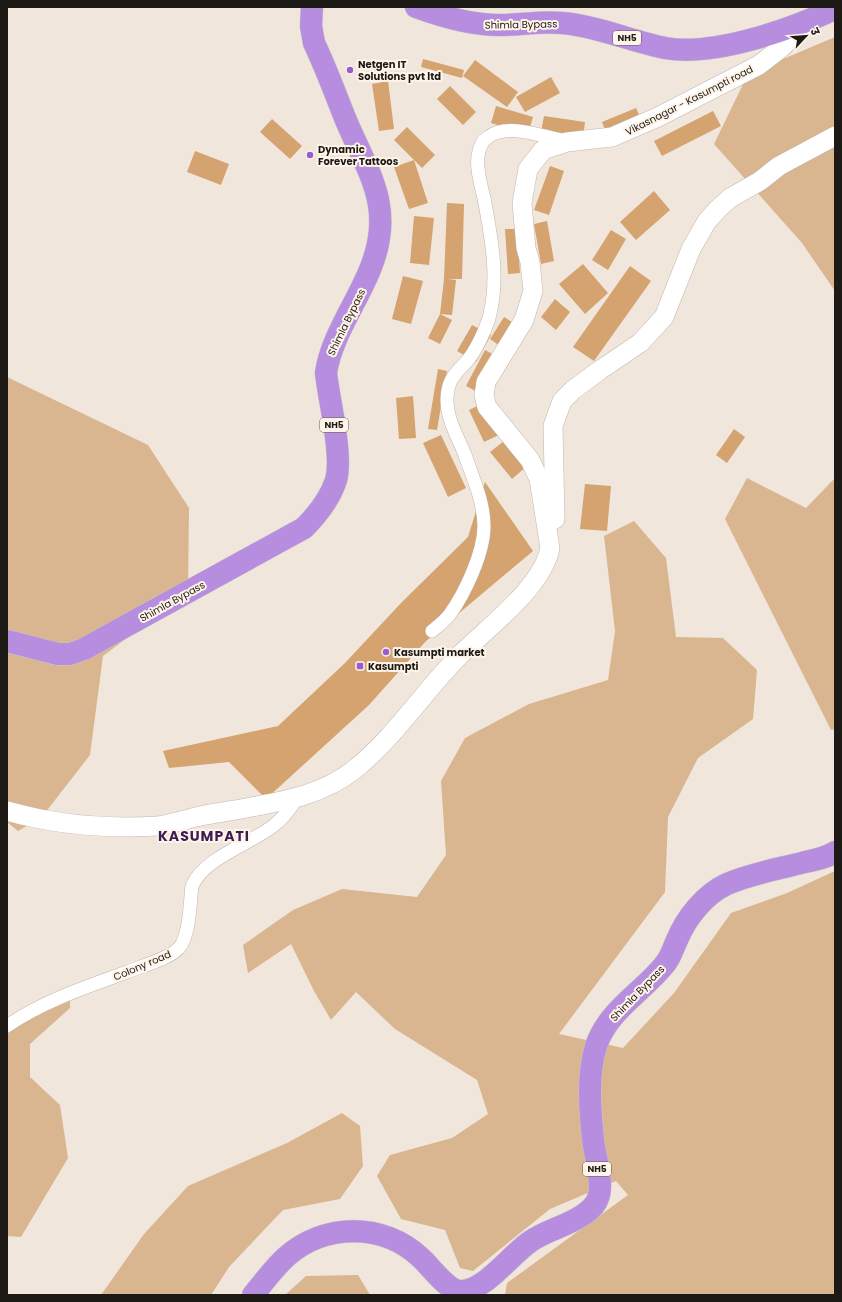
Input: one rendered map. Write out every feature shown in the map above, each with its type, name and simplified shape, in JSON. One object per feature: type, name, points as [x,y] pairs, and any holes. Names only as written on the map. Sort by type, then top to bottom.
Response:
[{"type":"highway","name":"Shimla Bypass","points":[[7,642],[58,654],[70,654],[84,649],[304,528],[321,511],[329,495],[336,479],[338,459],[326,373],[328,359],[362,289],[378,249],[381,217],[376,186],[314,43],[310,26],[312,7]]},
{"type":"highway","name":"Shimla Bypass","points":[[416,7],[457,21],[497,25],[564,23],[666,48],[681,49],[713,48],[809,21],[835,9]]},
{"type":"highway","name":"Shimla Bypass","points":[[253,1295],[270,1273],[286,1257],[302,1245],[321,1236],[348,1230],[371,1232],[385,1236],[419,1256],[452,1288],[465,1291],[485,1281],[532,1240],[568,1224],[585,1214],[592,1208],[599,1198],[600,1188],[593,1141],[590,1103],[592,1062],[597,1045],[605,1028],[620,1008],[654,978],[668,961],[678,937],[686,924],[695,910],[710,894],[749,875],[814,860],[835,852]]},
{"type":"street","name":"Vikasnagar - Kasumpti road","points":[[7,812],[92,827],[158,826],[196,817],[297,798],[322,790],[355,769],[406,716],[459,656],[519,598],[542,569],[548,556],[550,548],[539,479],[535,469],[512,437],[487,407],[484,395],[486,382],[524,320],[533,291],[530,262],[526,248],[522,203],[528,169],[543,150],[567,142],[612,137],[658,117],[759,65],[781,48],[809,21]]},
{"type":"street","points":[[432,631],[449,615],[462,594],[475,568],[484,527],[479,495],[450,420],[447,400],[452,377],[468,360],[485,329],[490,314],[494,292],[494,263],[490,230],[478,173],[480,146],[488,137],[513,130],[567,142]]},
{"type":"street","points":[[550,548],[555,529],[552,426],[562,401],[573,390],[640,343],[664,317],[691,248],[706,221],[718,209],[730,198],[760,181],[779,166],[835,136]]},
{"type":"street","name":"Colony road","points":[[7,1026],[34,1010],[63,996],[144,965],[170,954],[179,948],[186,934],[192,886],[195,878],[211,864],[273,826],[286,814],[297,798]]},
{"type":"shaded area","points":[[835,37],[835,291],[802,243],[714,144],[748,74]]},
{"type":"shaded area","points":[[7,377],[148,445],[189,508],[188,592],[103,656],[90,755],[41,818],[18,831],[7,822]]},
{"type":"shaded area","points":[[747,478],[806,508],[835,478],[835,729],[831,730],[725,519]]},
{"type":"shaded area","points":[[634,521],[666,558],[676,637],[723,638],[757,670],[753,719],[698,758],[668,817],[665,892],[559,1034],[623,1048],[674,993],[731,913],[787,893],[835,871],[835,1295],[505,1295],[507,1283],[628,1195],[616,1181],[550,1209],[473,1271],[460,1268],[445,1230],[401,1219],[377,1176],[390,1155],[452,1138],[488,1114],[477,1080],[395,1029],[356,992],[331,1020],[314,991],[291,944],[248,973],[243,945],[293,910],[342,889],[417,897],[446,855],[441,781],[465,738],[529,704],[608,680],[615,631],[604,536]]},
{"type":"shaded area","points":[[70,995],[70,1008],[30,1044],[30,1077],[60,1105],[68,1158],[21,1237],[7,1236],[7,1034],[53,1002]]},
{"type":"shaded area","points":[[342,1113],[360,1126],[363,1166],[340,1199],[283,1210],[229,1267],[211,1295],[101,1295],[144,1234],[188,1186],[287,1143]]},
{"type":"shaded area","points":[[358,1275],[370,1295],[285,1295],[306,1276]]},
{"type":"building","points":[[423,59],[464,70],[462,78],[421,67]]},
{"type":"building","points":[[475,60],[518,92],[507,107],[463,76]]},
{"type":"building","points":[[551,77],[560,93],[525,112],[516,97]]},
{"type":"building","points":[[388,81],[394,129],[379,131],[372,84]]},
{"type":"building","points":[[450,86],[476,112],[463,125],[437,99]]},
{"type":"building","points":[[496,106],[533,117],[528,134],[491,123]]},
{"type":"building","points":[[636,108],[642,121],[607,135],[602,122]]},
{"type":"building","points":[[713,111],[721,126],[662,156],[654,141]]},
{"type":"building","points":[[544,116],[585,122],[583,138],[541,132]]},
{"type":"building","points":[[272,119],[302,146],[290,159],[260,132]]},
{"type":"building","points":[[407,127],[435,155],[422,168],[394,140]]},
{"type":"building","points":[[195,151],[229,164],[221,185],[187,172]]},
{"type":"building","points":[[414,160],[428,203],[409,209],[394,167]]},
{"type":"building","points":[[550,166],[564,171],[549,215],[534,210]]},
{"type":"building","points":[[654,191],[670,210],[636,240],[620,222]]},
{"type":"building","points":[[447,203],[464,204],[462,279],[448,279],[456,280],[452,315],[440,314],[444,279]]},
{"type":"building","points":[[414,216],[434,218],[429,265],[410,263]]},
{"type":"building","points":[[547,221],[554,261],[541,264],[534,224]]},
{"type":"building","points":[[505,229],[517,229],[520,273],[508,274]]},
{"type":"building","points":[[611,230],[626,239],[608,270],[592,260]]},
{"type":"building","points":[[583,264],[608,293],[585,314],[559,284]]},
{"type":"building","points":[[630,266],[651,281],[594,361],[573,347]]},
{"type":"building","points":[[403,276],[423,281],[411,324],[392,319]]},
{"type":"building","points":[[555,299],[570,312],[556,330],[541,317]]},
{"type":"building","points":[[440,314],[452,320],[440,344],[428,338]]},
{"type":"building","points":[[504,317],[515,324],[500,346],[490,339]]},
{"type":"building","points":[[472,325],[491,335],[476,362],[457,351]]},
{"type":"building","points":[[485,350],[508,362],[489,398],[466,386]]},
{"type":"building","points":[[438,369],[447,371],[437,430],[428,429]]},
{"type":"building","points":[[413,396],[416,438],[399,439],[396,398]]},
{"type":"building","points":[[488,401],[503,433],[484,442],[469,410]]},
{"type":"building","points":[[734,429],[745,437],[727,463],[716,455]]},
{"type":"building","points":[[441,435],[466,488],[448,497],[423,443]]},
{"type":"building","points":[[504,441],[526,467],[512,479],[490,452]]},
{"type":"building","name":"Kasumpti market","points":[[485,482],[533,551],[426,641],[369,705],[266,799],[229,762],[169,768],[163,751],[278,726],[345,663],[401,603],[468,537]]},
{"type":"building","points":[[585,484],[611,486],[607,531],[580,529]]},
{"type":"place","name":"Netgen IT Solutions pvt ltd","points":[[350,70]]},
{"type":"place","name":"Dynamic Forever Tattoos","points":[[310,155]]},
{"type":"place","name":"Kasumpti market","points":[[386,652]]},
{"type":"place","name":"Kasumpti","points":[[360,666]]},
{"type":"district","name":"KASUMPATI","points":[[204,836]]}]
